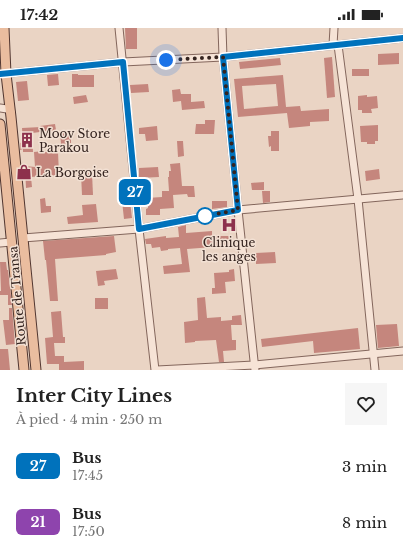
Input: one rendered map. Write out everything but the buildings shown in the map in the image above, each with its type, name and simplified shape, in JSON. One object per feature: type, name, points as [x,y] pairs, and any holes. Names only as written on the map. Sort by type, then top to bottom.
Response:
[{"type":"main road","name":"Route de Transa","points":[[4,28],[3,74],[11,112],[36,370]]},
{"type":"main road","name":"Route de Transa","points":[[0,124],[24,370]]},
{"type":"street","points":[[119,28],[139,229],[156,370],[255,367],[403,350]]},
{"type":"street","points":[[222,28],[223,57],[255,367]]},
{"type":"street","points":[[334,28],[335,45],[358,200],[375,370]]},
{"type":"street","points":[[3,74],[123,62],[223,57],[403,38]]},
{"type":"street","points":[[0,108],[7,109],[11,112]]},
{"type":"street","points":[[23,238],[139,229],[238,210],[403,195]]},
{"type":"street","points":[[0,243],[11,242]]},
{"type":"bus line","name":"27","points":[[0,74],[123,62],[139,229],[238,210],[223,57],[403,38]]},
{"type":"place","name":"Moov Store Parakou","points":[[27,140]]},
{"type":"place","name":"La Borgoise","points":[[24,172]]},
{"type":"place","name":"Clinique les anges","points":[[229,225]]},
{"type":"route","points":[[166,60],[223,57],[238,210],[205,216]]}]
